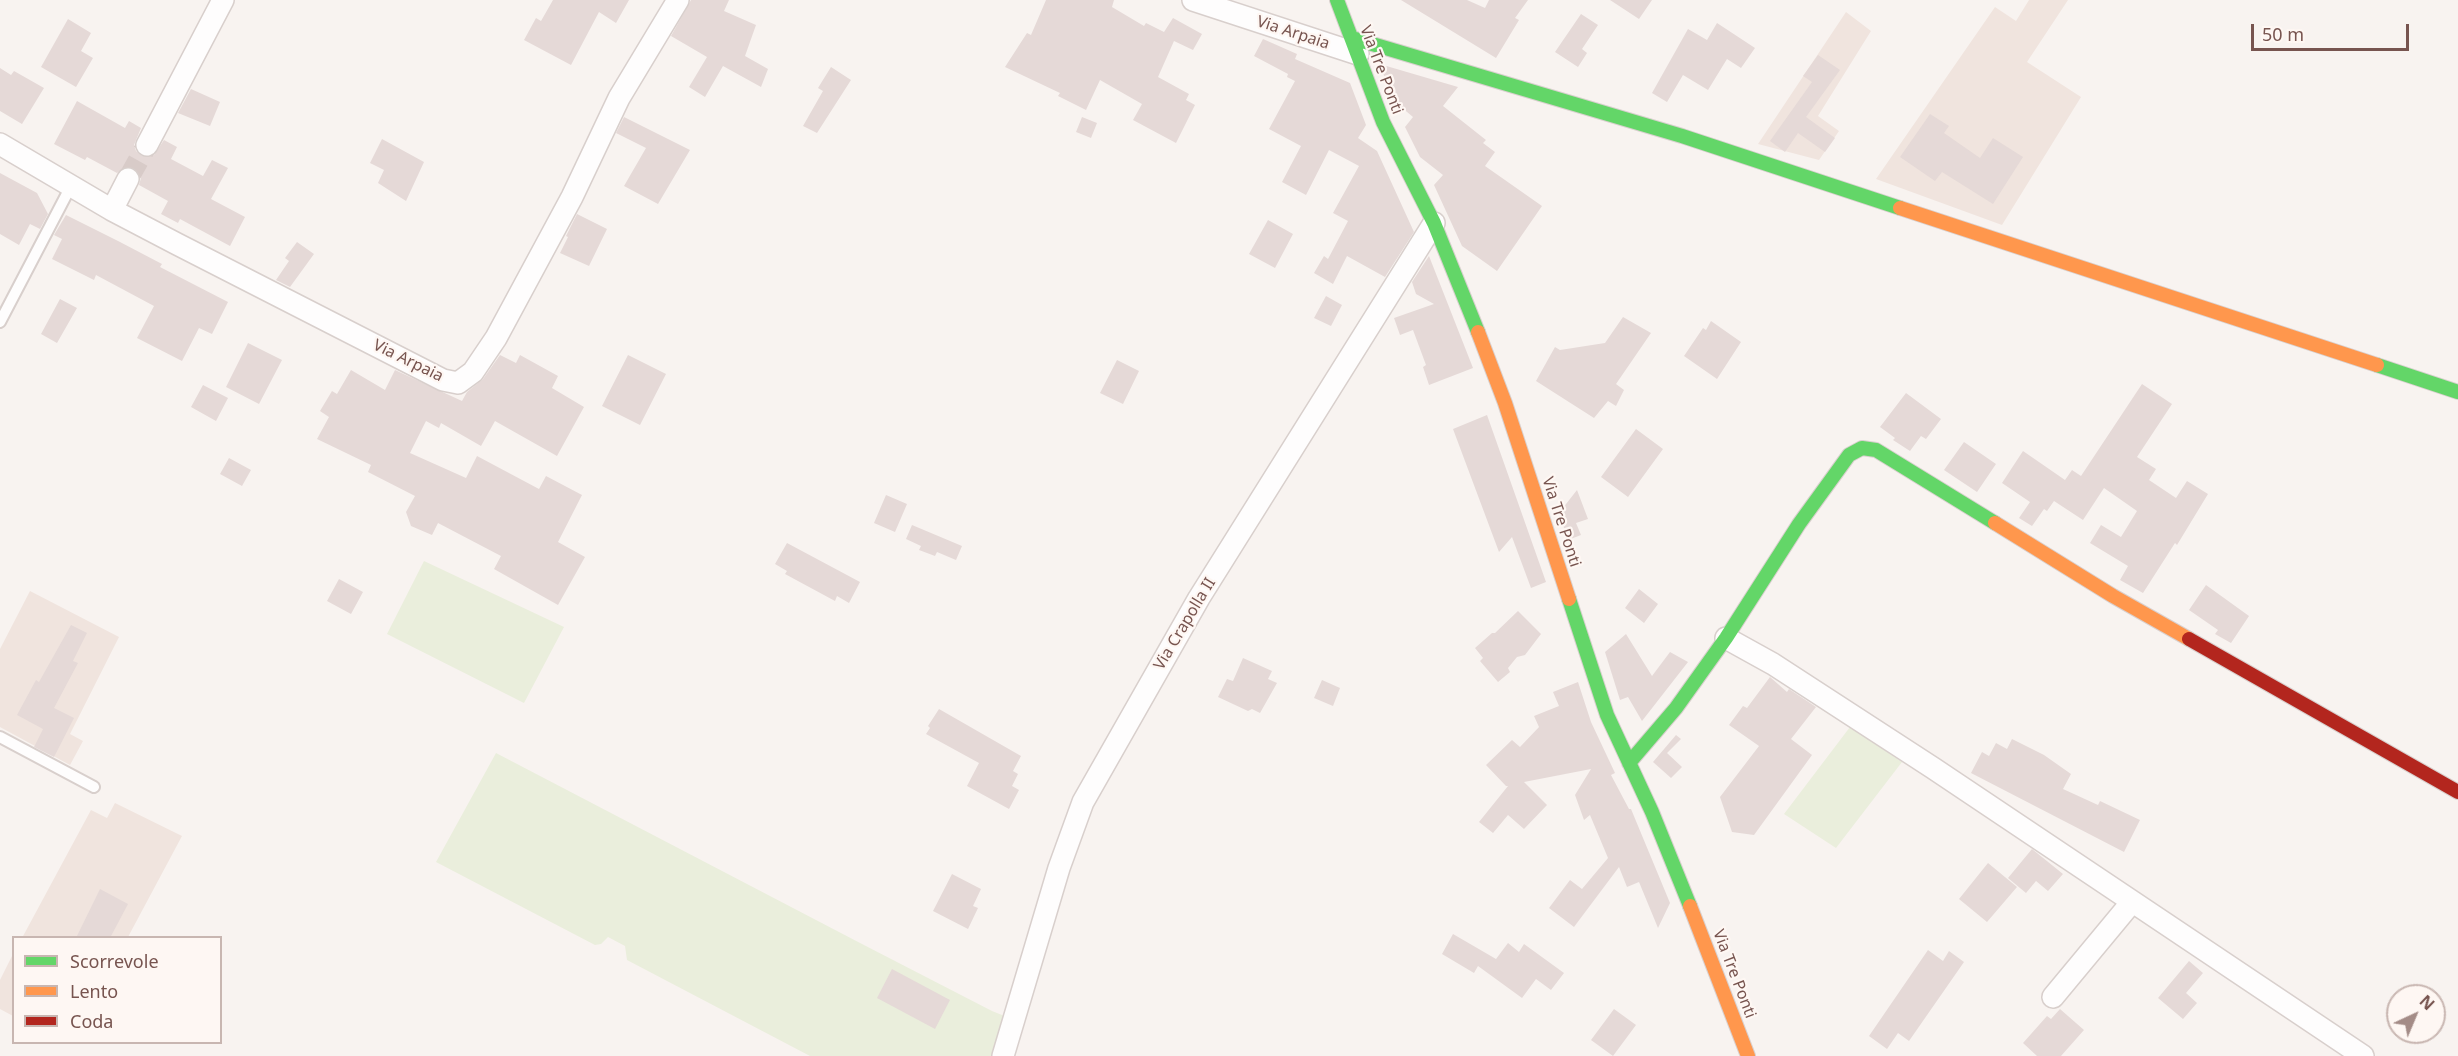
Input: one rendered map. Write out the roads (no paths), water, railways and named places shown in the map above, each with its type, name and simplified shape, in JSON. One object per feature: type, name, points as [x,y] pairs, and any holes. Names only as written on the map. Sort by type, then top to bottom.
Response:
[{"type":"street","points":[[147,145],[223,0]]},
{"type":"street","name":"Via Arpaia","points":[[0,144],[112,210],[443,380],[458,383],[473,372],[496,338],[572,197],[619,98],[678,0]]},
{"type":"street","name":"Via Arpaia","points":[[1193,0],[1355,46]]},
{"type":"street","name":"Via Tre Ponti","points":[[1336,0],[1383,122],[1434,223],[1505,403],[1606,715],[1683,889],[1748,1056]]},
{"type":"street","points":[[1355,46],[1682,136],[2458,392]]},
{"type":"street","points":[[112,210],[128,179]]},
{"type":"street","name":"Via Crapolla II","points":[[1003,1056],[1059,868],[1083,802],[1199,598],[1434,223]]},
{"type":"street","points":[[1629,763],[1676,708],[1726,638],[1799,524],[1849,455],[1862,448],[1876,450],[2113,596],[2458,792]]},
{"type":"street","points":[[1726,638],[1773,664],[1853,716],[2363,1056]]},
{"type":"street","points":[[2053,997],[2131,903]]},
{"type":"lane","points":[[0,322],[71,186]]},
{"type":"lane","points":[[0,737],[94,787]]},
{"type":"tunnel","points":[[128,179],[147,145]]}]
